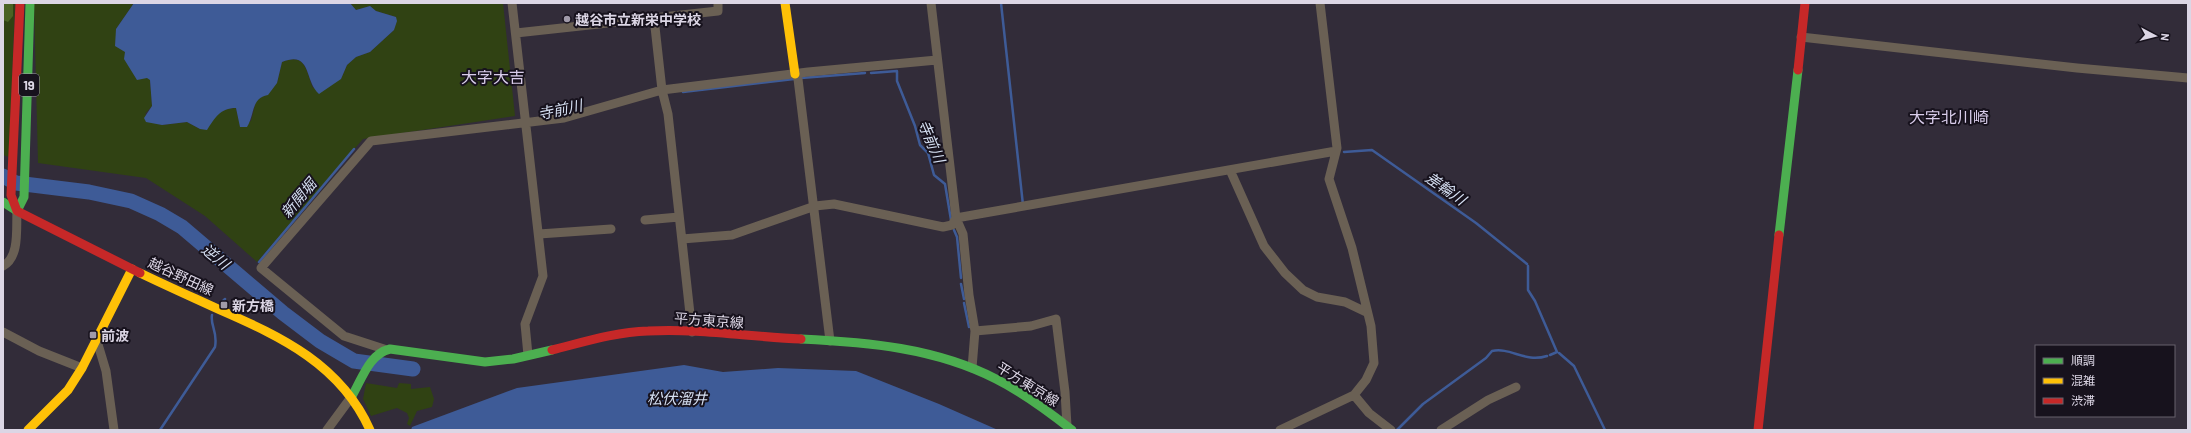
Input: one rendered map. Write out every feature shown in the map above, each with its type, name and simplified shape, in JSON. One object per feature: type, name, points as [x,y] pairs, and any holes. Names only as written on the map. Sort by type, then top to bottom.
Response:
[{"type":"main road","name":"19","points":[[17,211],[11,195],[20,3]]},
{"type":"main road","name":"19","points":[[17,211],[24,197],[30,3]]},
{"type":"main road","points":[[785,3],[795,74]]},
{"type":"main road","points":[[1758,430],[1805,3]]},
{"type":"main road","name":"越谷野田線","points":[[3,202],[56,232],[243,320],[295,347],[325,369],[352,396],[370,430]]},
{"type":"main road","points":[[28,430],[68,390],[97,341],[132,269]]},
{"type":"main road","name":"平方東京線","points":[[384,349],[411,351],[489,363],[632,332],[692,332],[830,340],[914,350],[972,368],[994,377],[1021,392],[1046,409],[1069,428]]},
{"type":"main road","points":[[352,396],[374,360],[384,349]]},
{"type":"street","points":[[512,3],[543,276],[525,324],[528,355]]},
{"type":"street","points":[[516,33],[718,11],[718,3]]},
{"type":"street","points":[[931,3],[956,218],[963,234],[969,295],[976,331],[972,368]]},
{"type":"street","points":[[1280,430],[1354,395],[1366,380],[1374,363],[1371,326],[1366,312],[1352,248],[1329,179],[1336,151],[1320,3]]},
{"type":"street","points":[[654,18],[662,90],[668,114],[692,332]]},
{"type":"street","points":[[1801,37],[2077,68],[2188,78]]},
{"type":"street","points":[[384,349],[344,336],[261,268],[372,141],[564,118],[662,90],[795,74],[937,60]]},
{"type":"street","points":[[795,74],[798,80],[815,206],[830,340]]},
{"type":"street","points":[[956,218],[1336,151]]},
{"type":"street","points":[[1230,170],[1264,246],[1285,273],[1304,290],[1317,297],[1350,303],[1366,312]]},
{"type":"street","points":[[682,239],[732,235],[815,206],[834,204],[943,227],[952,225],[956,218]]},
{"type":"street","points":[[3,266],[11,261],[14,254],[17,211]]},
{"type":"street","points":[[645,220],[679,216]]},
{"type":"street","points":[[539,234],[611,229]]},
{"type":"street","points":[[976,331],[1032,326],[1056,319],[1069,428]]},
{"type":"street","points":[[3,332],[39,351],[82,368]]},
{"type":"street","points":[[97,341],[106,371],[114,430]]},
{"type":"street","points":[[1441,430],[1488,400],[1516,387]]},
{"type":"street","points":[[1354,395],[1369,413],[1391,430]]},
{"type":"street","points":[[327,430],[352,396]]},
{"type":"green space","points":[[3,3],[15,3],[9,157],[3,155]]},
{"type":"green space","points":[[3,3],[13,3],[13,16],[8,22],[3,20]]},
{"type":"green space","points":[[34,3],[134,3],[116,29],[125,52],[150,80],[152,106],[145,114],[162,125],[187,122],[200,129],[220,112],[230,108],[236,108],[240,126],[251,121],[256,101],[277,83],[282,62],[296,59],[301,61],[313,88],[341,79],[347,65],[356,57],[370,52],[394,30],[396,17],[376,11],[370,6],[356,10],[350,3],[503,3],[515,116],[363,139],[257,262],[205,216],[146,178],[38,163]]},
{"type":"green space","points":[[366,383],[397,388],[399,383],[411,384],[411,389],[430,387],[434,399],[432,407],[417,411],[410,426],[407,424],[409,418],[407,413],[397,408],[371,416],[363,399]]},
{"type":"water","points":[[134,3],[350,3],[356,10],[370,6],[376,11],[396,17],[397,21],[394,30],[370,52],[356,57],[347,65],[341,79],[319,94],[314,88],[303,63],[292,59],[282,62],[277,83],[268,95],[259,99],[256,103],[247,127],[240,127],[236,108],[230,108],[218,114],[207,130],[200,129],[187,122],[162,125],[146,122],[144,118],[152,106],[150,80],[147,78],[137,80],[124,59],[125,52],[115,46],[116,29]]},
{"type":"water","name":"松伏溜井","points":[[684,365],[723,372],[778,368],[856,371],[939,404],[998,430],[411,430],[412,427],[517,388]]},
{"type":"waterway","points":[[1001,3],[1023,205]]},
{"type":"waterway","name":"寺前川","points":[[871,73],[897,71],[897,81],[915,126],[920,145],[928,153],[934,175],[945,184],[951,220]]},
{"type":"waterway","name":"寺前川","points":[[801,78],[865,73]]},
{"type":"waterway","name":"寺前川","points":[[683,92],[794,79]]},
{"type":"waterway","name":"新開堀","points":[[259,262],[354,149]]},
{"type":"waterway","name":"差輪川","points":[[1344,152],[1372,150],[1476,223],[1527,264]]},
{"type":"waterway","name":"逆川","points":[[3,176],[16,183],[89,192],[131,201],[160,214],[182,227],[283,313],[320,341],[354,361],[413,369]]},
{"type":"waterway","name":"寺前川","points":[[954,230],[957,237],[961,278]]},
{"type":"waterway","name":"差輪川","points":[[1528,266],[1528,290],[1535,301],[1557,352],[1550,355]]},
{"type":"waterway","name":"寺前川","points":[[961,284],[964,299]]},
{"type":"waterway","name":"新開堀","points":[[221,303],[225,299]]},
{"type":"waterway","name":"寺前川","points":[[964,303],[969,327]]},
{"type":"waterway","name":"新開堀","points":[[160,430],[215,347],[216,337],[212,322],[212,315]]},
{"type":"waterway","name":"差輪川","points":[[1397,430],[1423,404],[1486,358],[1492,351],[1506,351],[1532,358],[1547,356]]},
{"type":"waterway","points":[[1559,353],[1574,366],[1605,430]]},
{"type":"traffic: fast","points":[[17,211],[24,197],[30,3]]},
{"type":"traffic: fast","points":[[1779,235],[1798,70]]},
{"type":"traffic: fast","points":[[3,202],[17,211]]},
{"type":"traffic: fast","points":[[801,339],[851,342],[901,348],[950,360],[1006,384],[1036,403],[1072,430]]},
{"type":"traffic: fast","points":[[352,396],[371,362],[377,356],[390,349],[485,362],[513,359],[552,350]]},
{"type":"traffic: slow","points":[[785,3],[795,74]]},
{"type":"traffic: slow","points":[[28,430],[68,390],[82,368],[132,269]]},
{"type":"traffic: slow","points":[[140,273],[266,331],[307,356],[326,371],[343,388],[358,407],[370,430]]},
{"type":"traffic: jam","points":[[20,3],[11,195],[17,211],[140,273]]},
{"type":"traffic: jam","points":[[1798,70],[1805,3]]},
{"type":"traffic: jam","points":[[1758,430],[1779,235]]},
{"type":"traffic: jam","points":[[552,350],[612,335],[667,330],[801,339]]},
{"type":"place","name":"越谷市立新栄中学校","points":[[567,19]]},
{"type":"place","name":"新方橋","points":[[224,305]]},
{"type":"place","name":"前波","points":[[93,335]]},
{"type":"district","name":"大字大吉","points":[[493,76]]},
{"type":"district","name":"大字北川崎","points":[[1949,116]]}]
